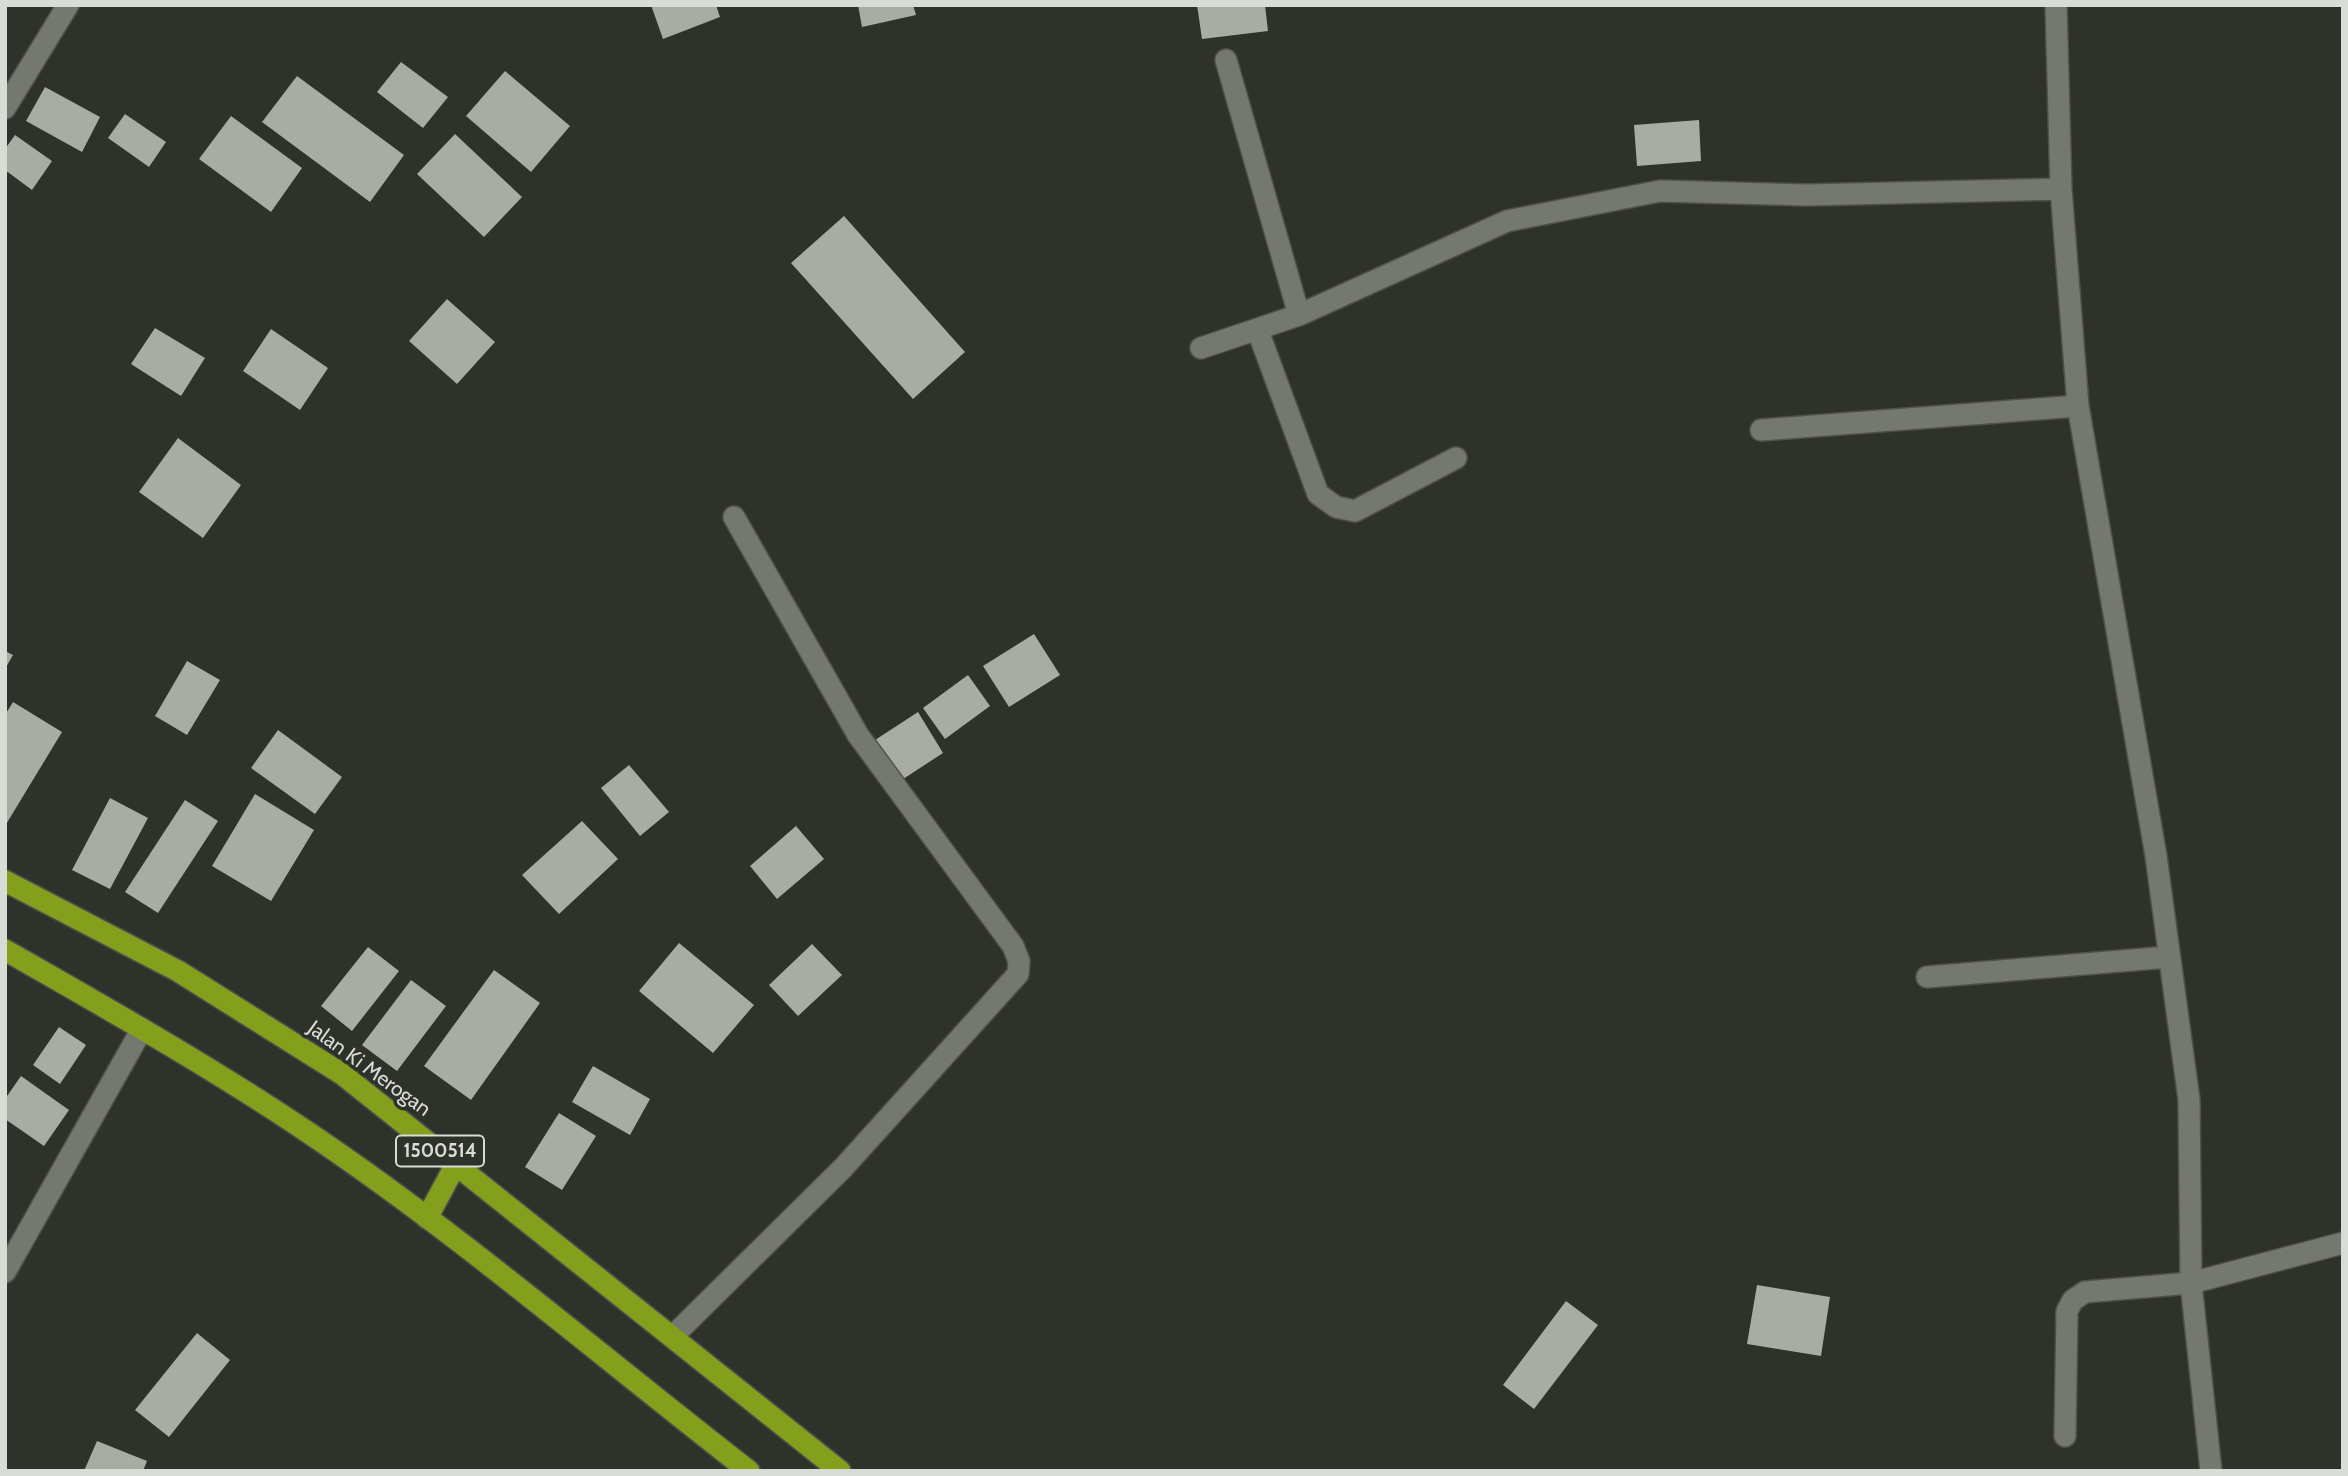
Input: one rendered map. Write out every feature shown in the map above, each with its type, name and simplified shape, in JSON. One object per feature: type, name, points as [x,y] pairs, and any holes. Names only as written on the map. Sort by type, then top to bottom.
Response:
[{"type":"highway","name":"Jalan Ki Merogan","points":[[5,881],[178,971],[342,1074],[840,1471]]},
{"type":"highway","name":"1500514","points":[[5,950],[142,1029],[309,1133],[427,1218],[749,1471]]},
{"type":"highway","points":[[427,1218],[456,1164]]},
{"type":"street","points":[[5,108],[68,5]]},
{"type":"street","points":[[2056,5],[2061,189],[2078,406],[2156,856],[2189,1100],[2191,1283],[2211,1471]]},
{"type":"street","points":[[1226,60],[1299,315]]},
{"type":"street","points":[[1201,348],[1299,315],[1507,221],[1660,191],[1807,195],[2061,189]]},
{"type":"street","points":[[1258,331],[1318,494],[1336,507],[1355,511],[1456,458]]},
{"type":"street","points":[[1761,430],[2078,406]]},
{"type":"street","points":[[673,1336],[844,1168],[1018,974],[1018,961],[1013,946],[858,735],[734,517]]},
{"type":"street","points":[[1927,977],[2169,957]]},
{"type":"street","points":[[5,1272],[142,1029]]},
{"type":"street","points":[[2065,1436],[2067,1311],[2073,1300],[2085,1292],[2191,1283],[2343,1243]]},
{"type":"building","points":[[651,5],[716,5],[720,17],[663,39]]},
{"type":"building","points":[[858,5],[913,5],[916,15],[862,27]]},
{"type":"building","points":[[1197,5],[1265,5],[1268,31],[1202,39]]},
{"type":"building","points":[[401,62],[448,97],[423,128],[377,92]]},
{"type":"building","points":[[505,71],[570,126],[531,172],[466,116]]},
{"type":"building","points":[[297,76],[404,155],[370,202],[262,122]]},
{"type":"building","points":[[45,87],[100,117],[82,152],[26,121]]},
{"type":"building","points":[[125,114],[166,142],[149,167],[108,138]]},
{"type":"building","points":[[231,116],[302,168],[271,212],[199,159]]},
{"type":"building","points":[[1699,120],[1701,161],[1637,166],[1634,125]]},
{"type":"building","points":[[455,134],[522,197],[484,237],[417,174]]},
{"type":"building","points":[[15,135],[52,161],[32,190],[5,170],[5,149]]},
{"type":"building","points":[[844,216],[965,352],[913,399],[791,263]]},
{"type":"building","points":[[447,299],[495,342],[457,384],[409,341]]},
{"type":"building","points":[[155,328],[205,358],[181,396],[131,364]]},
{"type":"building","points":[[271,329],[328,368],[300,410],[243,371]]},
{"type":"building","points":[[178,438],[241,485],[203,538],[139,492]]},
{"type":"building","points":[[1034,634],[1060,675],[1009,707],[983,666]]},
{"type":"building","points":[[5,651],[13,655],[5,669]]},
{"type":"building","points":[[187,661],[220,680],[187,735],[155,716]]},
{"type":"building","points":[[968,675],[990,706],[945,739],[923,708]]},
{"type":"building","points":[[13,702],[62,732],[5,826],[5,715]]},
{"type":"building","points":[[918,712],[943,753],[897,783],[872,742]]},
{"type":"building","points":[[278,730],[342,777],[315,814],[251,768]]},
{"type":"building","points":[[629,765],[669,812],[640,836],[601,788]]},
{"type":"building","points":[[255,794],[314,830],[271,901],[212,866]]},
{"type":"building","points":[[110,798],[148,818],[110,889],[72,870]]},
{"type":"building","points":[[185,800],[218,821],[158,913],[125,892]]},
{"type":"building","points":[[582,821],[618,859],[559,914],[522,875]]},
{"type":"building","points":[[796,826],[824,859],[777,899],[750,866]]},
{"type":"building","points":[[679,943],[754,1005],[713,1053],[639,991]]},
{"type":"building","points":[[812,944],[842,975],[798,1016],[769,985]]},
{"type":"building","points":[[368,947],[399,971],[352,1031],[321,1006]]},
{"type":"building","points":[[494,970],[540,1003],[471,1100],[424,1066]]},
{"type":"building","points":[[411,980],[446,1006],[397,1071],[362,1045]]},
{"type":"building","points":[[59,1027],[86,1045],[60,1084],[33,1065]]},
{"type":"building","points":[[593,1066],[650,1099],[630,1135],[572,1102]]},
{"type":"building","points":[[21,1076],[69,1110],[44,1146],[5,1119],[5,1099]]},
{"type":"building","points":[[559,1113],[596,1136],[562,1190],[525,1167]]},
{"type":"building","points":[[1757,1285],[1830,1297],[1821,1356],[1747,1344]]},
{"type":"building","points":[[1566,1301],[1598,1325],[1534,1409],[1503,1385]]},
{"type":"building","points":[[197,1333],[230,1360],[169,1437],[135,1410]]},
{"type":"building","points":[[97,1441],[147,1461],[143,1471],[84,1471]]}]
